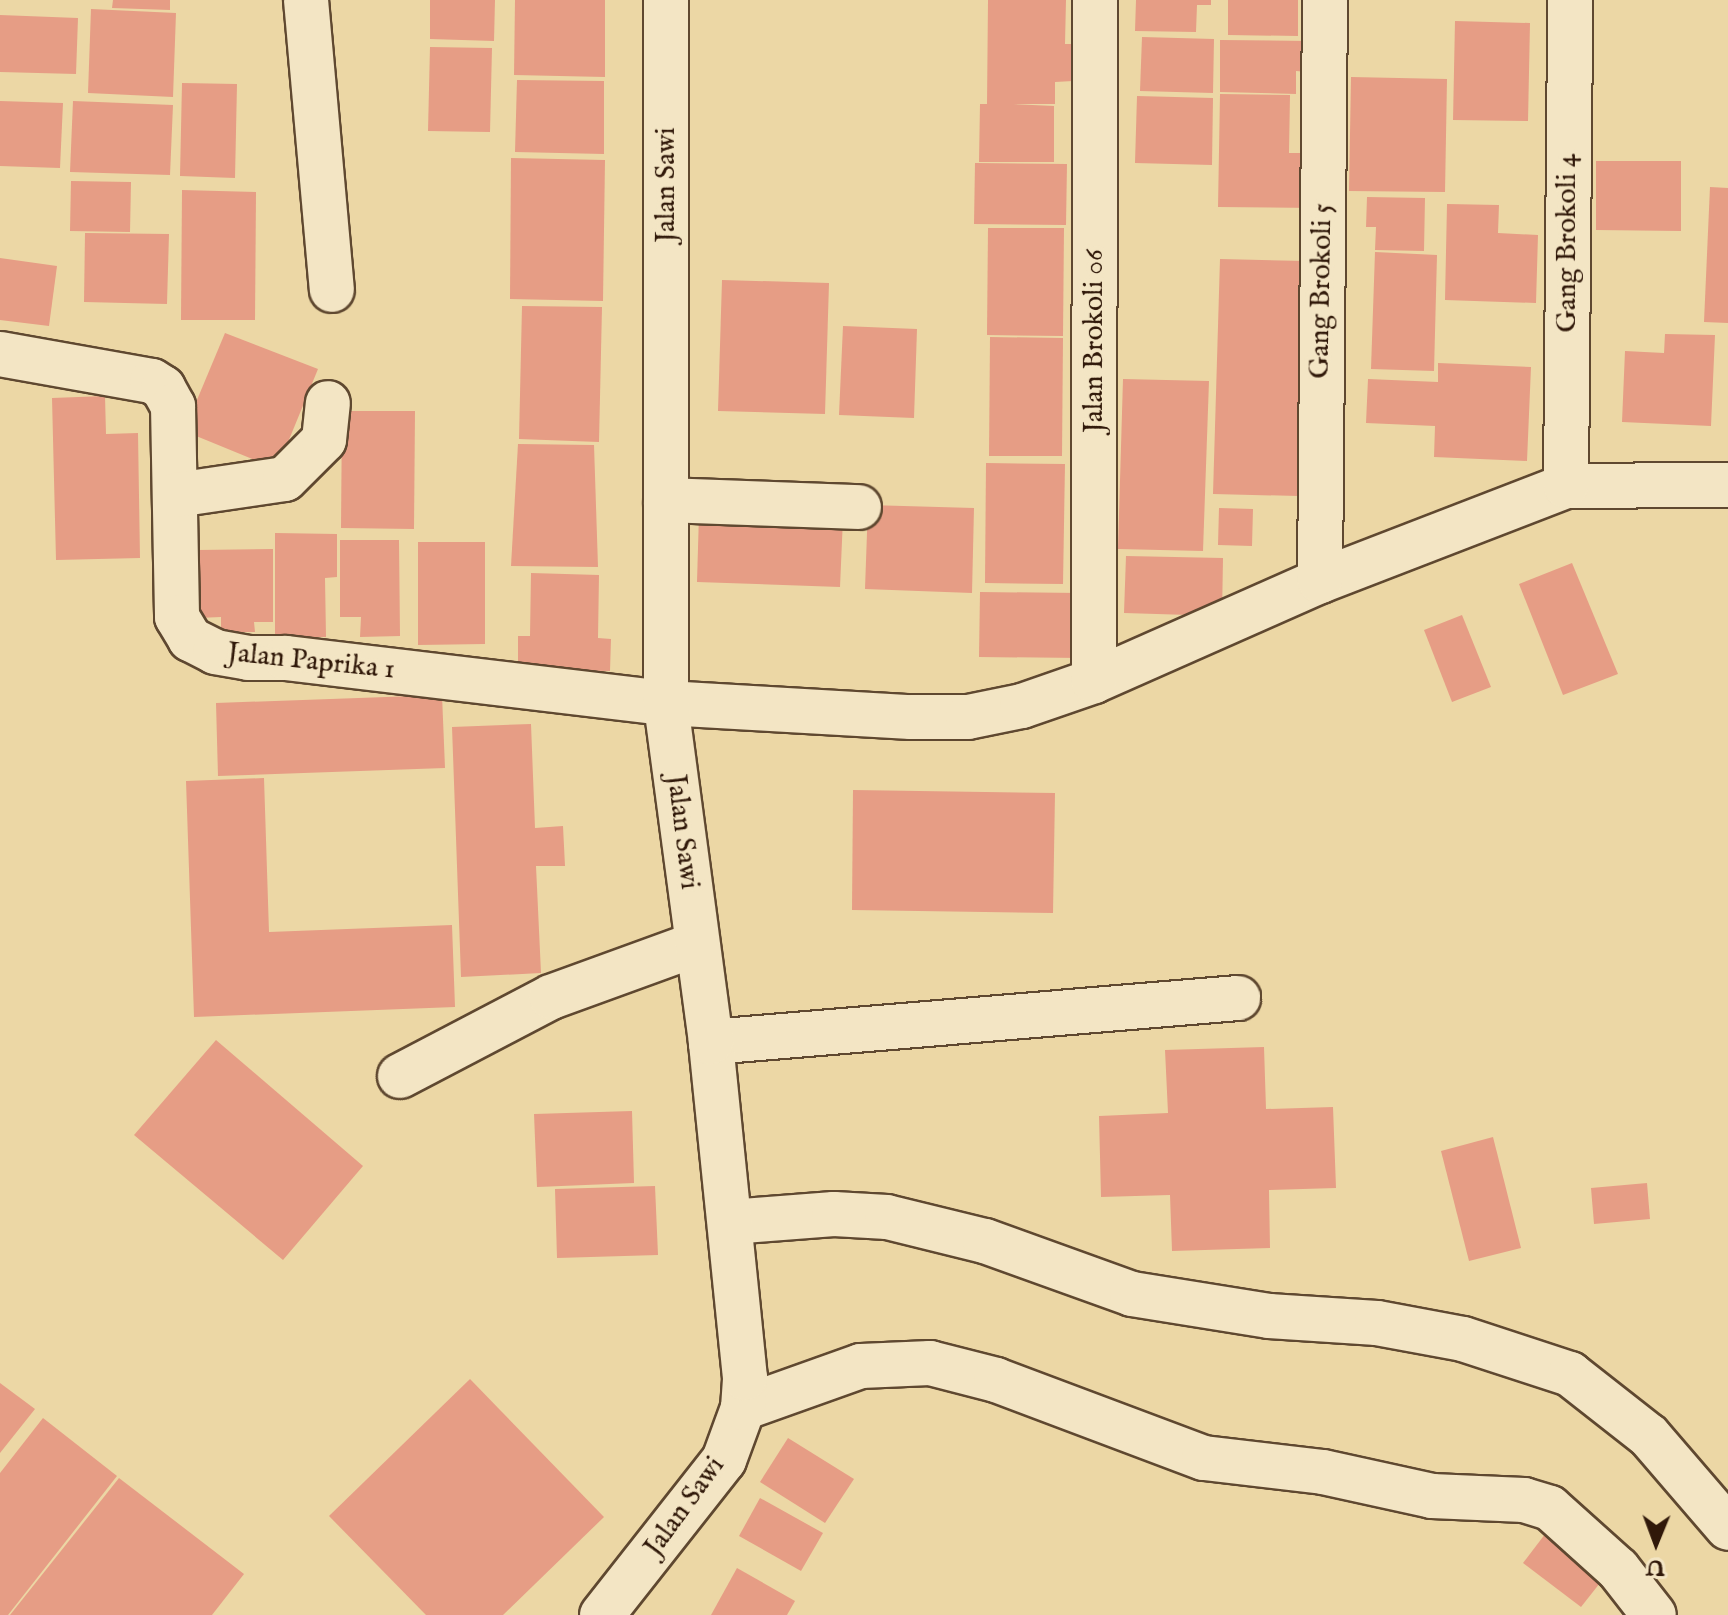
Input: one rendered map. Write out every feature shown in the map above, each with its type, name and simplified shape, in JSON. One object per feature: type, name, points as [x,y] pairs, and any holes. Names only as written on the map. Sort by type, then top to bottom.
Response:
[{"type":"street","points":[[306,0],[332,290]]},
{"type":"street","name":"Jalan Sawi","points":[[602,1615],[724,1460],[744,1393],[711,1042],[666,703],[666,0]]},
{"type":"street","name":"Jalan Brokoli 06","points":[[1094,681],[1095,0]]},
{"type":"street","name":"Gang Brokoli 5","points":[[1320,581],[1325,0]]},
{"type":"street","name":"Gang Brokoli 4","points":[[1566,486],[1570,0]]},
{"type":"street","name":"Jalan Paprika 1","points":[[0,354],[152,381],[163,388],[173,406],[177,617],[190,639],[215,652],[666,703],[968,717],[1094,681],[1320,581],[1566,486]]},
{"type":"street","points":[[176,495],[285,479],[324,440],[328,403]]},
{"type":"street","points":[[1566,486],[1728,485]]},
{"type":"street","points":[[666,500],[859,507]]},
{"type":"street","points":[[400,1076],[551,997],[697,944]]},
{"type":"street","points":[[711,1042],[1238,998]]},
{"type":"street","points":[[730,1222],[834,1214],[887,1217],[985,1241],[1132,1294],[1269,1316],[1377,1323],[1463,1339],[1570,1374],[1649,1436],[1728,1528]]},
{"type":"street","points":[[744,1393],[861,1366],[930,1363],[996,1380],[1204,1458],[1323,1472],[1432,1496],[1524,1500],[1550,1508],[1618,1569],[1654,1615]]},
{"type":"building","points":[[113,0],[170,0],[170,10],[112,8]]},
{"type":"building","points":[[430,0],[495,0],[494,41],[430,39]]},
{"type":"building","points":[[515,0],[605,0],[605,77],[514,75]]},
{"type":"building","points":[[988,0],[1066,0],[1065,44],[1074,44],[1073,81],[1055,82],[1055,104],[1013,104],[1054,106],[1054,162],[979,162],[980,104],[987,104]]},
{"type":"building","points":[[1136,0],[1211,0],[1211,5],[1197,5],[1196,32],[1135,31]]},
{"type":"building","points":[[1228,0],[1298,0],[1298,36],[1228,35]]},
{"type":"building","points":[[91,9],[176,13],[173,97],[88,93]]},
{"type":"building","points":[[0,15],[78,18],[76,74],[0,72]]},
{"type":"building","points":[[1455,21],[1530,23],[1528,121],[1453,120]]},
{"type":"building","points":[[1142,37],[1214,39],[1213,93],[1140,91]]},
{"type":"building","points":[[1220,40],[1309,41],[1308,72],[1296,71],[1296,94],[1220,92]]},
{"type":"building","points":[[430,47],[492,48],[490,132],[428,131]]},
{"type":"building","points":[[1351,77],[1447,79],[1445,192],[1349,191]]},
{"type":"building","points":[[517,80],[604,81],[604,154],[515,152]]},
{"type":"building","points":[[182,83],[237,84],[235,178],[180,176]]},
{"type":"building","points":[[1220,94],[1290,95],[1289,153],[1316,153],[1315,208],[1218,207]]},
{"type":"building","points":[[1137,96],[1213,98],[1212,165],[1135,163]]},
{"type":"building","points":[[0,101],[63,103],[60,168],[0,166]]},
{"type":"building","points":[[73,101],[173,105],[170,175],[70,172]]},
{"type":"building","points":[[511,158],[605,160],[603,301],[510,299]]},
{"type":"building","points":[[1596,161],[1681,161],[1681,231],[1596,230]]},
{"type":"building","points":[[975,163],[1067,164],[1066,225],[974,224]]},
{"type":"building","points":[[71,181],[131,182],[130,232],[70,231]]},
{"type":"building","points":[[1710,187],[1728,188],[1728,323],[1704,322]]},
{"type":"building","points":[[182,190],[256,192],[255,320],[181,320]]},
{"type":"building","points":[[1367,197],[1425,198],[1424,251],[1375,250],[1376,227],[1366,227]]},
{"type":"building","points":[[1447,204],[1499,205],[1498,233],[1538,235],[1536,303],[1445,300]]},
{"type":"building","points":[[988,228],[1064,228],[1063,336],[987,335]]},
{"type":"building","points":[[85,233],[169,234],[167,304],[84,302]]},
{"type":"building","points":[[1375,252],[1437,255],[1434,371],[1371,369]]},
{"type":"building","points":[[0,258],[57,266],[49,326],[0,320]]},
{"type":"building","points":[[1220,259],[1305,261],[1298,496],[1213,494]]},
{"type":"building","points":[[722,280],[829,283],[825,414],[718,411]]},
{"type":"building","points":[[522,306],[602,307],[599,442],[519,439]]},
{"type":"building","points":[[843,326],[917,329],[914,418],[839,415]]},
{"type":"building","points":[[225,333],[318,369],[277,469],[184,431]]},
{"type":"building","points":[[1665,334],[1715,335],[1711,426],[1622,422],[1625,351],[1664,353]]},
{"type":"building","points":[[990,337],[1063,338],[1062,456],[989,456]]},
{"type":"building","points":[[1438,363],[1531,367],[1527,461],[1434,457],[1435,426],[1366,423],[1368,379],[1438,382]]},
{"type":"building","points":[[1123,379],[1209,381],[1203,551],[1118,549]]},
{"type":"building","points":[[105,396],[106,434],[138,433],[140,558],[56,560],[52,398]]},
{"type":"building","points":[[342,411],[415,411],[414,529],[341,528]]},
{"type":"building","points":[[518,444],[594,445],[598,567],[511,566]]},
{"type":"building","points":[[986,463],[1065,464],[1063,584],[985,583]]},
{"type":"building","points":[[868,505],[974,508],[972,593],[865,589]]},
{"type":"building","points":[[1219,508],[1253,509],[1252,546],[1218,545]]},
{"type":"building","points":[[699,514],[843,518],[840,587],[697,582]]},
{"type":"building","points":[[275,533],[337,534],[337,577],[325,578],[326,637],[275,637]]},
{"type":"building","points":[[340,540],[399,540],[400,636],[360,637],[361,617],[340,617]]},
{"type":"building","points":[[418,542],[485,542],[485,644],[418,645]]},
{"type":"building","points":[[273,549],[273,622],[254,622],[255,632],[221,632],[221,617],[198,618],[198,550]]},
{"type":"building","points":[[1126,556],[1223,558],[1222,616],[1124,613]]},
{"type":"building","points":[[1572,563],[1618,674],[1563,695],[1519,584]]},
{"type":"building","points":[[531,573],[599,575],[598,638],[611,639],[610,671],[518,670],[518,636],[530,636]]},
{"type":"building","points":[[980,592],[1080,593],[1080,658],[979,657]]},
{"type":"building","points":[[1462,615],[1491,687],[1452,702],[1424,630]]},
{"type":"building","points":[[442,695],[445,768],[218,776],[216,703]]},
{"type":"building","points":[[531,724],[535,828],[563,826],[565,866],[536,866],[541,973],[461,977],[452,727]]},
{"type":"building","points":[[264,778],[269,932],[452,925],[455,1007],[194,1017],[186,781]]},
{"type":"building","points":[[853,790],[1055,793],[1053,913],[852,910]]},
{"type":"building","points":[[216,1040],[363,1166],[283,1260],[134,1135]]},
{"type":"building","points":[[1264,1047],[1266,1109],[1333,1107],[1336,1188],[1269,1190],[1270,1248],[1172,1251],[1170,1195],[1101,1197],[1099,1116],[1168,1113],[1165,1050]]},
{"type":"building","points":[[632,1111],[634,1183],[537,1187],[534,1114]]},
{"type":"building","points":[[1493,1137],[1521,1248],[1469,1261],[1441,1151]]},
{"type":"building","points":[[1647,1183],[1650,1219],[1594,1224],[1591,1188]]},
{"type":"building","points":[[655,1186],[658,1255],[557,1258],[555,1189]]},
{"type":"building","points":[[470,1379],[604,1517],[503,1615],[426,1615],[329,1516]]},
{"type":"building","points":[[0,1383],[35,1409],[0,1453]]},
{"type":"building","points":[[43,1418],[117,1476],[8,1615],[0,1615],[0,1473]]},
{"type":"building","points":[[788,1438],[854,1479],[825,1523],[760,1482]]},
{"type":"building","points":[[119,1478],[244,1574],[212,1615],[10,1615]]},
{"type":"building","points":[[760,1498],[823,1533],[801,1571],[739,1536]]},
{"type":"building","points":[[1552,1525],[1611,1569],[1581,1607],[1523,1563]]},
{"type":"building","points":[[737,1568],[795,1601],[787,1615],[711,1615]]}]
